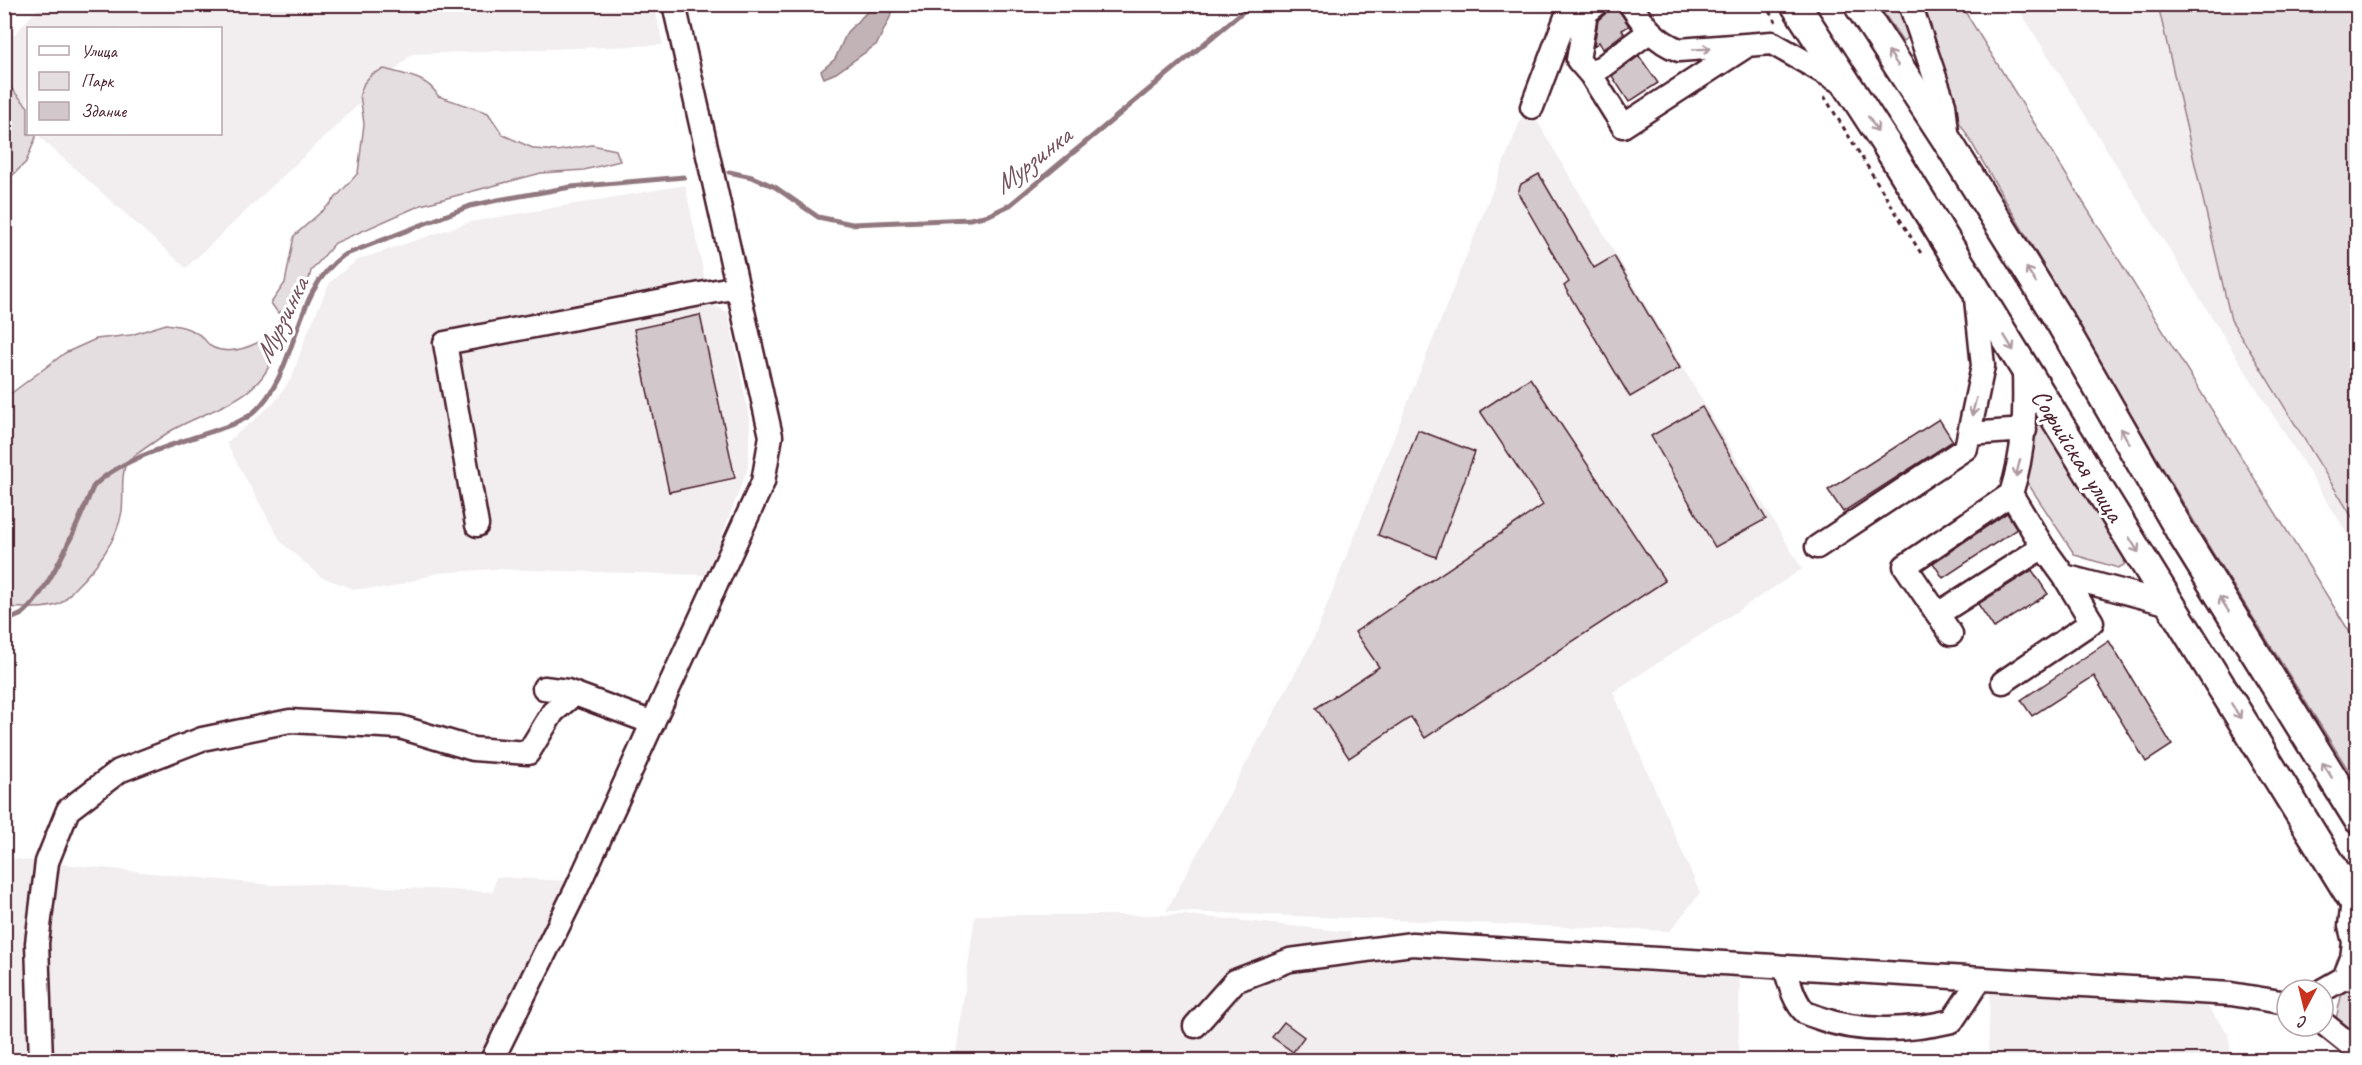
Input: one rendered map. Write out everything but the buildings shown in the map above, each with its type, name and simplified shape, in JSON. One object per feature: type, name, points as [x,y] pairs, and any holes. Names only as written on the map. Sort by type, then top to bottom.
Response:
[{"type":"main road","name":"Софийская улица","points":[[1858,4],[1948,142],[2062,325],[2183,537],[2358,819]]},
{"type":"main road","name":"Софийская улица","points":[[1786,13],[1848,86],[2355,904]]},
{"type":"street","points":[[492,1060],[576,890],[763,482],[771,436],[674,4]]},
{"type":"street","points":[[1532,107],[1571,4]]},
{"type":"street","points":[[1597,4],[1586,13],[1578,60],[1591,75],[1623,126],[1747,46]]},
{"type":"street","points":[[1630,4],[1649,32],[1666,45],[1679,50],[1772,43],[1848,86]]},
{"type":"street","name":"Софийская улица","points":[[1910,4],[1944,104],[1948,142]]},
{"type":"street","points":[[1591,75],[1649,32]]},
{"type":"street","points":[[477,525],[446,342],[737,287]]},
{"type":"street","points":[[1817,548],[1966,448],[1983,366],[1974,287]]},
{"type":"street","points":[[1951,634],[1905,566],[2011,494],[2020,464],[2025,430],[2024,369]]},
{"type":"street","points":[[1969,434],[2025,430]]},
{"type":"street","points":[[2003,682],[2092,622],[2011,494]]},
{"type":"street","points":[[1938,614],[2043,547]]},
{"type":"street","points":[[2064,576],[2170,604]]},
{"type":"street","points":[[544,688],[574,694],[652,723]]},
{"type":"street","points":[[41,1060],[37,944],[47,862],[68,810],[119,771],[202,739],[290,721],[400,727],[473,749],[528,753],[553,711],[574,694]]},
{"type":"street","points":[[2335,985],[2351,978],[2354,942],[2350,926],[2355,904]]},
{"type":"street","points":[[1195,1026],[1235,981],[1268,968],[1290,960],[1412,944],[2231,994],[2275,1001]]},
{"type":"street","points":[[1785,966],[1794,996],[1806,1013],[1836,1024],[1878,1028],[1928,1027],[1952,1021],[1980,979]]},
{"type":"street","points":[[2335,1033],[2358,1051]]},
{"type":"path","points":[[1764,4],[1786,13]]},
{"type":"path","points":[[1818,87],[1922,255]]},
{"type":"shaded area","points":[[41,5],[654,5],[663,45],[412,54],[186,268],[37,135],[222,135],[222,27],[27,27],[27,126],[5,105],[5,45]]},
{"type":"shaded area","points":[[871,5],[896,5],[877,44],[836,73],[824,78],[821,71],[835,59],[847,32],[869,10]]},
{"type":"shaded area","points":[[2016,5],[2357,5],[2357,549]]},
{"type":"shaded area","points":[[1527,104],[1802,569],[1613,692],[1700,893],[1670,931],[1166,911],[1312,642]]},
{"type":"shaded area","points":[[685,185],[705,280],[698,281],[703,301],[728,312],[750,421],[748,467],[707,575],[495,569],[438,573],[388,588],[354,589],[321,577],[281,542],[226,443],[274,403],[292,377],[306,336],[330,282],[357,260],[470,222]]},
{"type":"shaded area","points":[[4,858],[271,885],[317,884],[493,892],[496,877],[568,881],[479,1060],[5,1060]]},
{"type":"shaded area","points":[[975,915],[1187,915],[1350,932],[1354,960],[1407,958],[1740,975],[1738,1060],[955,1060]]},
{"type":"shaded area","points":[[1990,989],[2177,1004],[2203,1001],[2228,1033],[2231,1053],[2353,1060],[1988,1060]]},
{"type":"green space","points":[[1878,5],[1899,5],[1911,36],[1903,41]]},
{"type":"green space","points":[[1915,5],[1961,5],[2357,644],[2357,784],[2211,550],[1954,113]]},
{"type":"green space","points":[[2158,5],[2357,5],[2357,525],[2231,320]]},
{"type":"green space","points":[[384,69],[422,81],[438,96],[488,113],[503,135],[535,149],[557,151],[592,145],[616,150],[620,161],[584,170],[541,173],[421,205],[335,243],[311,271],[305,293],[299,302],[278,313],[271,303],[285,283],[294,236],[330,204],[358,173],[364,124],[360,94],[364,83],[372,74]]},
{"type":"green space","points":[[8,85],[27,106],[27,135],[36,135],[26,162],[5,183],[4,86]]},
{"type":"green space","points":[[166,324],[190,330],[200,335],[212,347],[224,351],[248,347],[259,342],[275,350],[269,367],[247,392],[169,432],[127,461],[123,479],[122,511],[116,533],[98,563],[64,601],[47,607],[5,607],[5,398],[65,353],[96,339],[131,335]]},
{"type":"green space","points":[[2037,425],[2042,425],[2125,554],[2124,565],[2118,568],[2075,555],[2023,476],[2031,431]]},
{"type":"green space","points":[[2351,988],[2357,989],[2357,1037],[2336,1019],[2342,992]]},
{"type":"waterway","name":"Мурзинка","points":[[729,172],[752,177],[775,187],[818,217],[852,224],[970,219],[989,215],[1010,205],[1252,4]]},
{"type":"waterway","name":"Мурзинка","points":[[4,622],[22,614],[42,590],[62,555],[93,487],[103,478],[115,469],[145,455],[243,420],[254,412],[269,395],[280,376],[304,310],[314,290],[327,271],[344,255],[470,206],[571,187],[684,177]]}]
